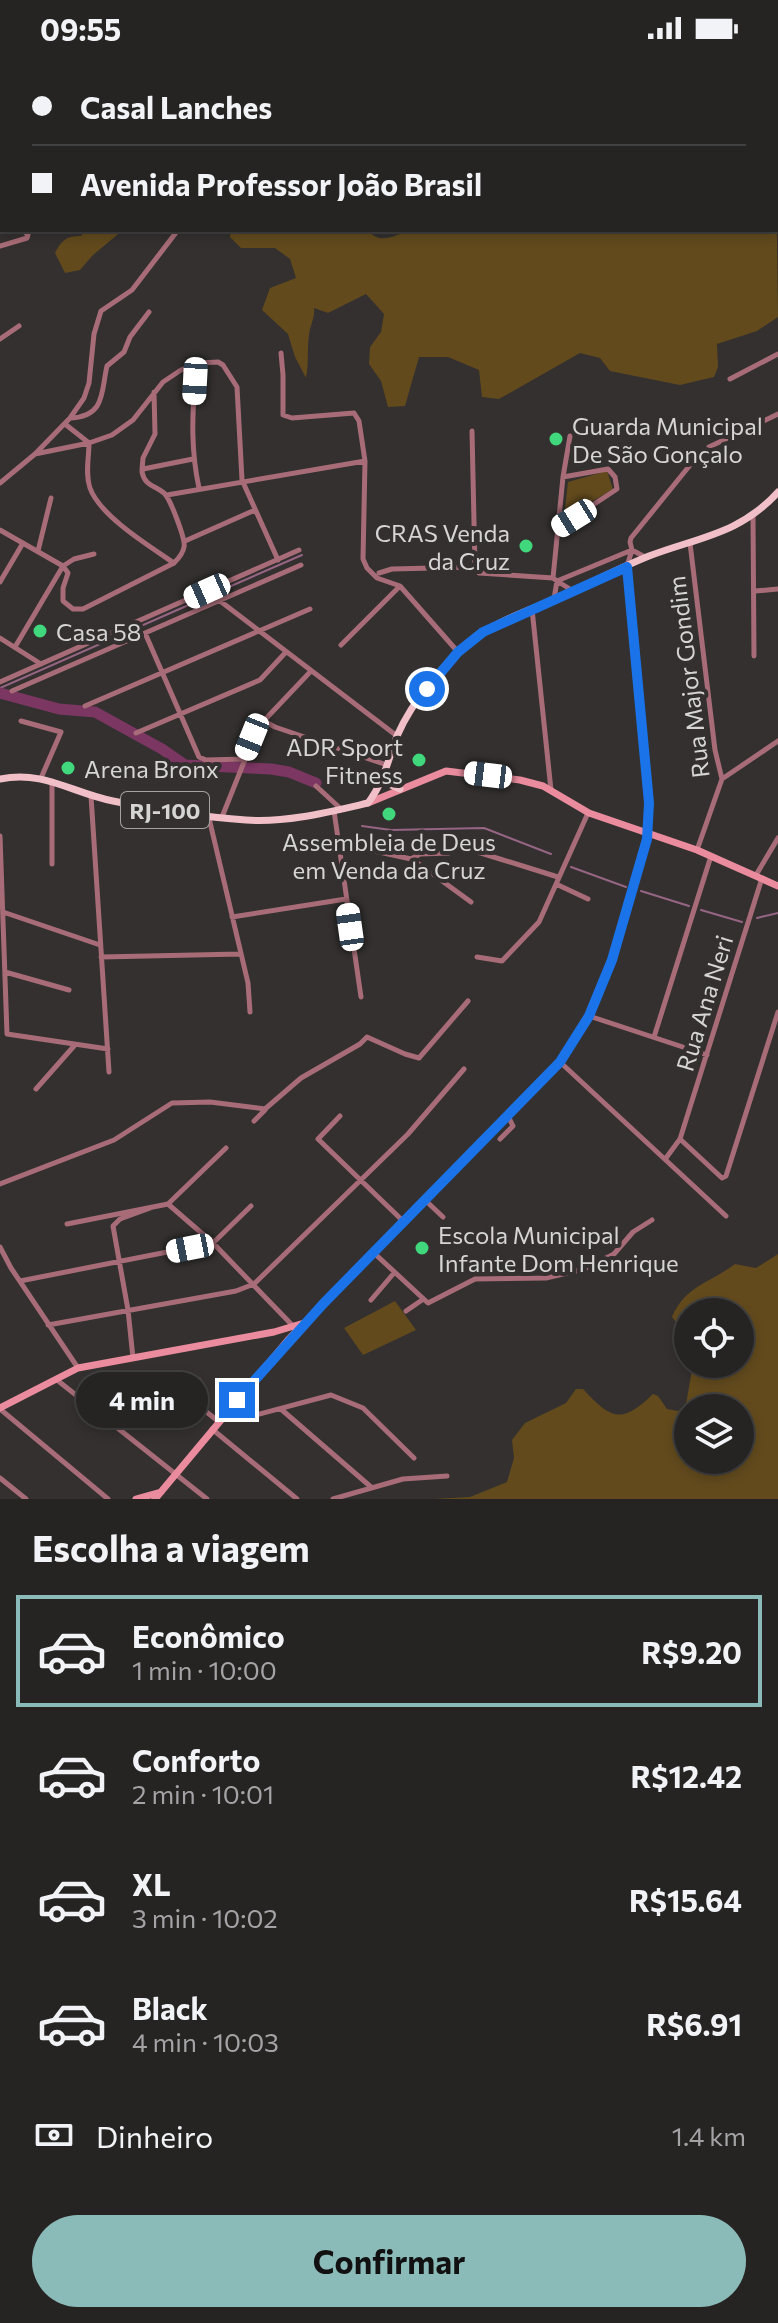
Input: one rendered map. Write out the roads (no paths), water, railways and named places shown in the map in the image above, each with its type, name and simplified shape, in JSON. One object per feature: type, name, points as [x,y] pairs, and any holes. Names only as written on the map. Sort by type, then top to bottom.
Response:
[{"type":"main road","points":[[368,803],[387,769],[397,736],[412,709],[458,652],[483,632],[645,557],[732,528],[753,516],[778,492]]},
{"type":"main road","points":[[155,1499],[295,1329],[306,1322],[560,1062],[589,1016],[620,936],[648,835],[649,803],[627,567]]},
{"type":"main road","points":[[387,769],[391,785],[400,789]]},
{"type":"main road","name":"RJ-100","points":[[0,779],[41,778],[91,796],[209,818],[261,820],[368,803],[436,774],[458,771],[520,780],[552,791],[589,813],[697,850],[778,886]]},
{"type":"main road","points":[[0,1409],[78,1368],[295,1329]]},
{"type":"main road","points":[[272,1332],[281,1348]]},
{"type":"main road","points":[[136,1499],[161,1492]]},
{"type":"street","points":[[0,246],[27,238],[25,232]]},
{"type":"street","points":[[0,483],[35,454],[70,418],[84,398],[89,383],[95,325],[101,311],[141,281],[177,232]]},
{"type":"street","points":[[70,418],[82,417],[95,409],[103,393],[107,366],[124,352],[130,337],[149,312]]},
{"type":"street","points":[[0,339],[19,326]]},
{"type":"street","points":[[281,353],[283,415],[292,418],[354,413],[359,421],[365,461],[363,559],[367,568],[377,578],[400,586],[458,652]]},
{"type":"street","points":[[730,379],[777,356]]},
{"type":"street","points":[[35,454],[89,443],[124,428],[154,391],[181,370],[210,361],[223,365],[237,387],[239,398],[242,480],[278,560]]},
{"type":"street","points":[[195,381],[193,459],[199,488]]},
{"type":"street","points":[[0,530],[63,566],[68,573],[63,601],[73,609],[83,609],[174,563],[183,552],[185,541],[167,495],[143,480],[141,461],[154,442],[156,428],[154,391]]},
{"type":"street","points":[[709,447],[778,414]]},
{"type":"street","points":[[65,424],[89,443]]},
{"type":"street","points":[[472,431],[475,567],[479,573],[555,579],[632,550],[645,557]]},
{"type":"street","points":[[554,599],[557,528],[570,436]]},
{"type":"street","points":[[89,443],[88,478],[91,490],[105,510],[174,563]]},
{"type":"street","points":[[627,567],[632,550],[631,538],[699,454]]},
{"type":"street","points":[[142,470],[193,459]]},
{"type":"street","points":[[167,495],[365,461]]},
{"type":"street","points":[[557,528],[617,489],[615,477],[608,469],[563,477]]},
{"type":"street","points":[[38,551],[51,498]]},
{"type":"street","points":[[185,541],[255,510]]},
{"type":"street","points":[[753,516],[754,656]]},
{"type":"street","points":[[0,582],[23,543]]},
{"type":"street","name":"Rua Major Gondim","points":[[690,543],[715,750],[722,779],[697,850]]},
{"type":"street","points":[[12,691],[145,633],[299,550]]},
{"type":"street","points":[[15,647],[63,566],[74,559],[94,554]]},
{"type":"street","points":[[0,682],[212,595],[301,565]]},
{"type":"street","points":[[379,573],[392,569],[475,567]]},
{"type":"street","points":[[555,579],[573,591]]},
{"type":"street","points":[[341,645],[400,586]]},
{"type":"street","points":[[755,591],[778,589]]},
{"type":"street","points":[[212,595],[397,736]]},
{"type":"street","points":[[85,706],[310,609]]},
{"type":"street","points":[[532,609],[552,791]]},
{"type":"street","points":[[145,633],[202,759],[241,765]]},
{"type":"street","points":[[0,638],[41,664]]},
{"type":"street","points":[[136,733],[263,678],[286,652]]},
{"type":"street","points":[[222,817],[252,737],[311,671]]},
{"type":"street","points":[[21,721],[61,732],[41,778]]},
{"type":"street","points":[[264,721],[387,769]]},
{"type":"street","points":[[722,779],[778,741]]},
{"type":"street","points":[[52,780],[52,864]]},
{"type":"street","points":[[316,786],[338,810],[338,843],[361,997]]},
{"type":"street","points":[[91,796],[109,1072]]},
{"type":"street","points":[[477,957],[497,961],[504,959],[539,922],[589,813]]},
{"type":"street","points":[[209,818],[248,983],[250,1012]]},
{"type":"street","points":[[0,836],[2,961],[7,1031],[108,1049]]},
{"type":"street","name":"Rua Ana Neri","points":[[666,1158],[680,1139],[759,877],[778,838]]},
{"type":"street","points":[[338,843],[411,859],[471,902]]},
{"type":"street","points":[[455,845],[557,881],[588,899]]},
{"type":"street","points":[[411,859],[420,854],[449,853]]},
{"type":"street","points":[[654,1037],[711,856]]},
{"type":"street","points":[[232,917],[346,899]]},
{"type":"street","points":[[3,912],[100,945]]},
{"type":"street","points":[[101,957],[240,954]]},
{"type":"street","points":[[5,972],[69,990]]},
{"type":"street","points":[[254,1121],[301,1078],[367,1037],[419,1058],[468,1001]]},
{"type":"street","points":[[680,1139],[722,1178],[726,1176],[778,1012]]},
{"type":"street","points":[[589,1016],[707,1055]]},
{"type":"street","points":[[36,1089],[75,1045]]},
{"type":"street","points":[[560,1062],[726,1216]]},
{"type":"street","points":[[48,1325],[236,1291],[254,1284],[408,1134],[464,1069]]},
{"type":"street","points":[[0,1184],[114,1140],[172,1103],[210,1102],[265,1109]]},
{"type":"street","points":[[340,1116],[318,1139],[404,1222]]},
{"type":"street","points":[[500,1139],[513,1126],[508,1116]]},
{"type":"street","points":[[67,1224],[168,1204],[226,1148]]},
{"type":"street","points":[[425,1200],[443,1217]]},
{"type":"street","points":[[168,1204],[213,1243],[295,1329]]},
{"type":"street","points":[[20,1281],[213,1243],[251,1206]]},
{"type":"street","points":[[133,1358],[113,1226],[126,1216],[153,1207]]},
{"type":"street","points":[[374,1253],[428,1303],[475,1279],[546,1278],[584,1269],[614,1254],[633,1232],[652,1220]]},
{"type":"street","points":[[0,1247],[78,1368]]},
{"type":"street","points":[[371,1300],[394,1273]]},
{"type":"street","points":[[406,1311],[422,1300]]},
{"type":"street","points":[[57,1380],[207,1499]]},
{"type":"street","points":[[172,1414],[199,1380]]},
{"type":"street","points":[[148,1397],[178,1392],[220,1419],[252,1416],[323,1396],[339,1397],[370,1413],[414,1458]]},
{"type":"street","points":[[0,1409],[108,1499]]},
{"type":"street","points":[[281,1409],[371,1487]]},
{"type":"street","points":[[211,1428],[297,1499]]},
{"type":"street","points":[[333,1499],[403,1479],[447,1476]]},
{"type":"street","points":[[0,1478],[26,1499]]},
{"type":"waterway","points":[[215,593],[302,555]]},
{"type":"waterway","points":[[0,688],[209,596]]},
{"type":"waterway","points":[[0,693],[59,709],[95,712],[185,765],[271,769],[289,772],[316,783]]},
{"type":"waterway","points":[[362,826],[391,830],[484,828],[551,854]]},
{"type":"waterway","points":[[571,867],[626,887]]},
{"type":"waterway","points":[[641,891],[689,906]]},
{"type":"waterway","points":[[701,910],[742,922]]},
{"type":"waterway","points":[[757,918],[778,913]]},
{"type":"place","name":"Guarda Municipal De São Gonçalo","points":[[556,439]]},
{"type":"place","name":"CRAS Venda da Cruz","points":[[526,546]]},
{"type":"place","name":"Casa 58","points":[[40,631]]},
{"type":"place","name":"ADR Sport Fitness","points":[[419,760]]},
{"type":"place","name":"Arena Bronx","points":[[68,768]]},
{"type":"place","name":"Assembleia de Deus em Venda da Cruz","points":[[389,814]]},
{"type":"place","name":"Escola Municipal Infante Dom Henrique","points":[[422,1248]]}]
